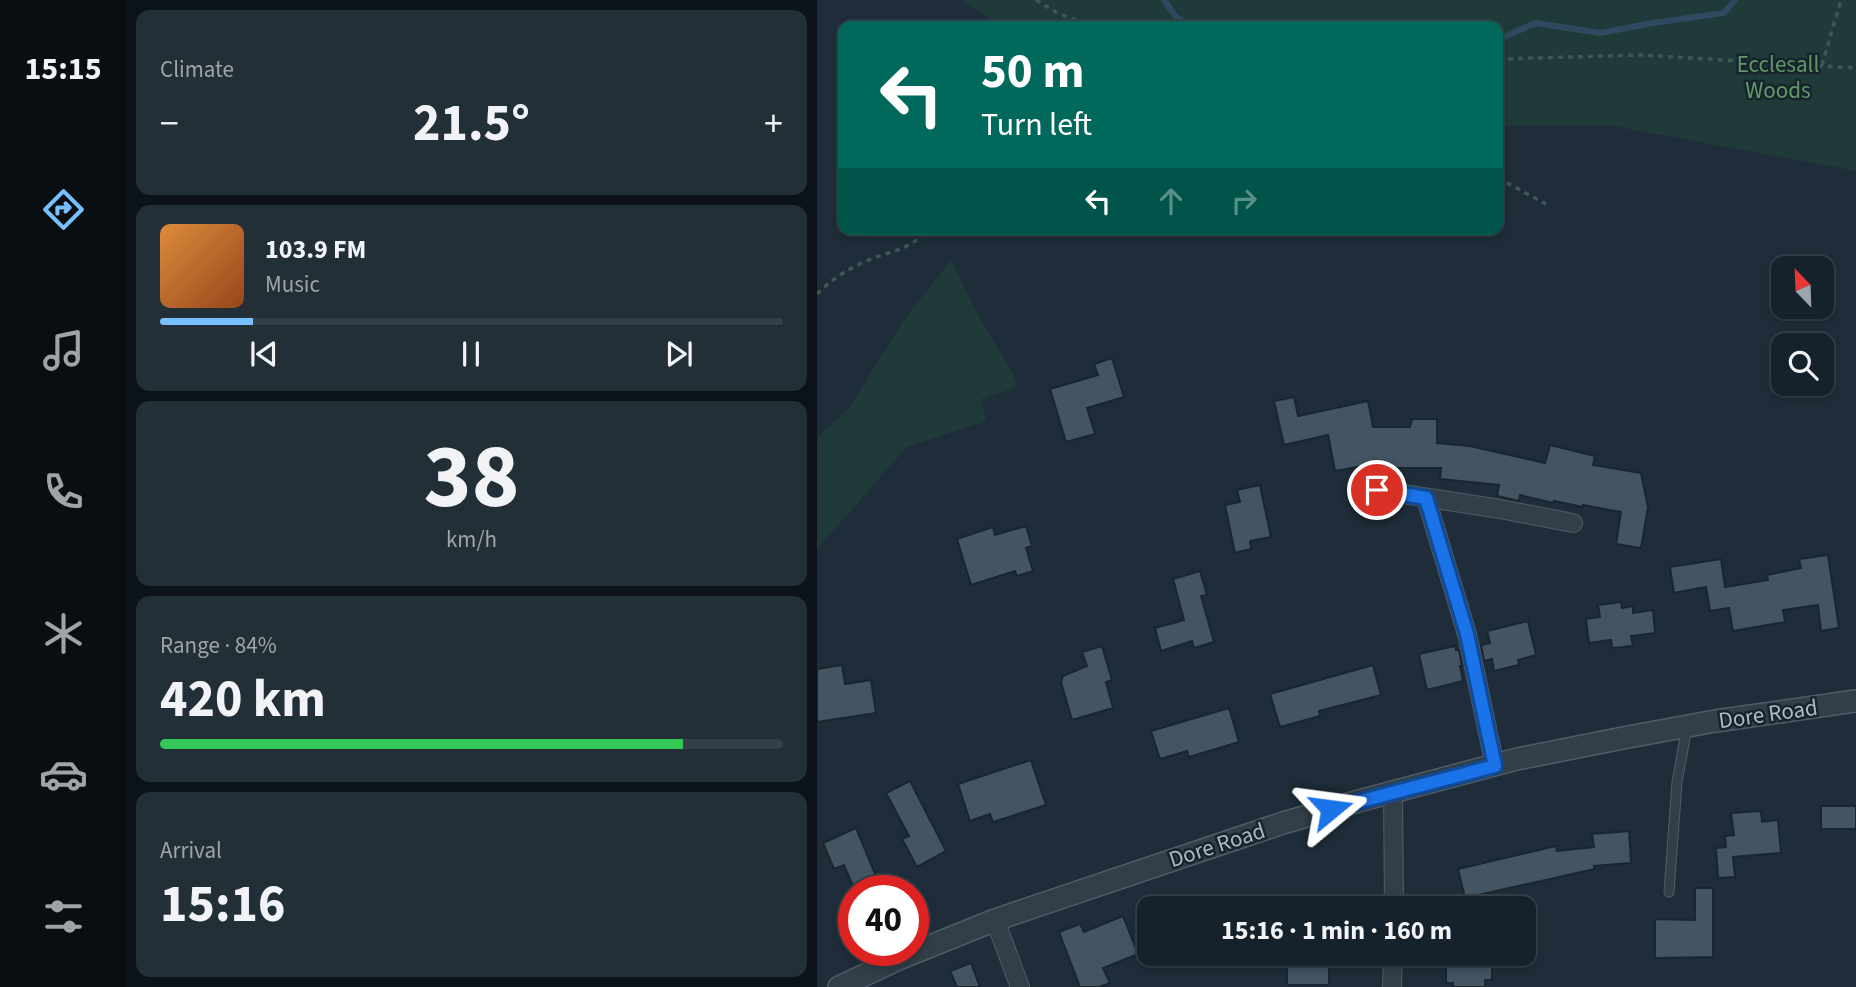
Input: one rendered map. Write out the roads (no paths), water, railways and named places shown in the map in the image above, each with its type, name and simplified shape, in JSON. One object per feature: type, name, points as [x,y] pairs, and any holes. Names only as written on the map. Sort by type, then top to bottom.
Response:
[{"type":"street","points":[[1377,490],[1573,523]]},
{"type":"street","points":[[1426,498],[1467,634],[1495,766]]},
{"type":"street","name":"Dore Road","points":[[839,987],[901,958],[995,920],[1284,823],[1393,792],[1544,754],[1688,726],[1856,701]]},
{"type":"street","points":[[1393,792],[1394,896]]},
{"type":"street","points":[[995,920],[1020,987]]},
{"type":"street","points":[[1392,987],[1393,966]]},
{"type":"lane","points":[[1669,892],[1677,782],[1688,726]]},
{"type":"waterway","points":[[1164,0],[1176,17],[1183,21]]},
{"type":"waterway","points":[[1503,37],[1536,23],[1600,33],[1724,13],[1735,0]]},
{"type":"park label","name":"Ecclesall Woods","points":[[1778,77]]}]
